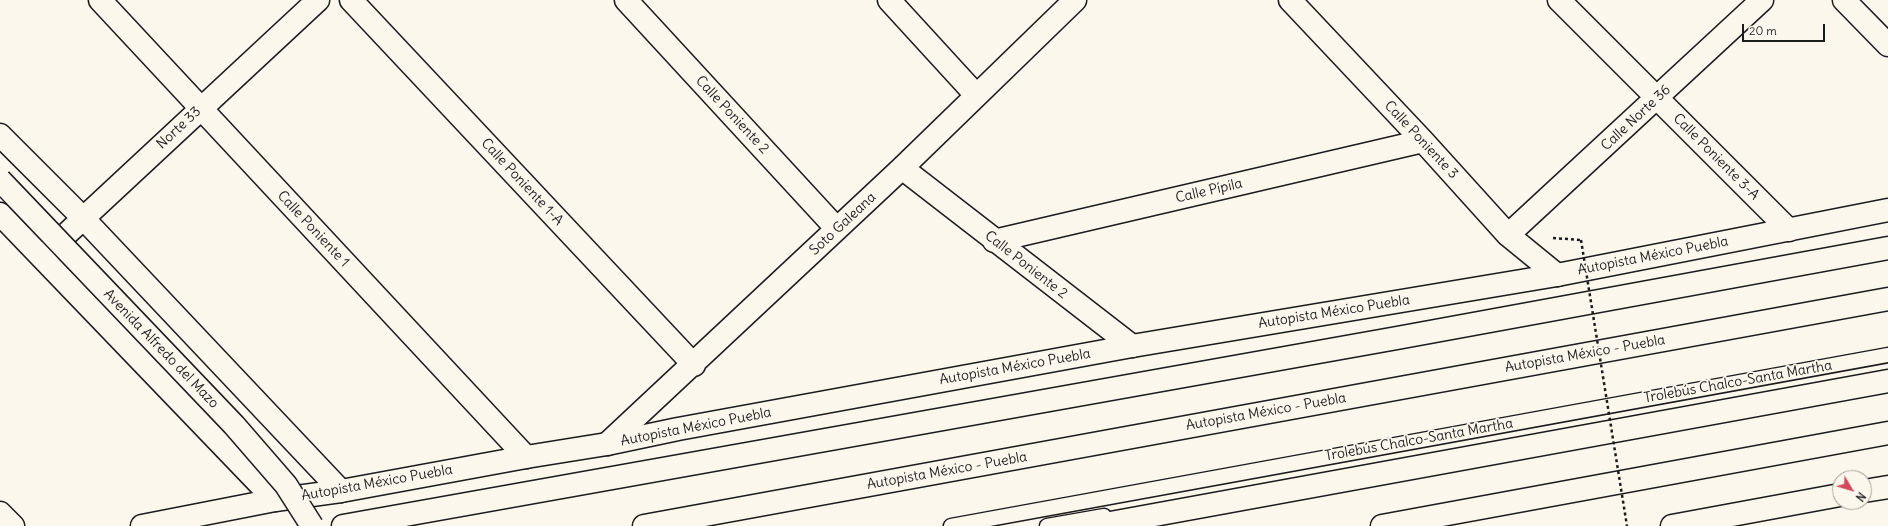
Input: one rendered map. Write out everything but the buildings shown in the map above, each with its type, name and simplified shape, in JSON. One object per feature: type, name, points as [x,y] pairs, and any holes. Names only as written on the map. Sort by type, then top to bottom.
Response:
[{"type":"main road","name":"Calle Poniente 1","points":[[100,0],[526,457]]},
{"type":"main road","name":"Norte 33","points":[[42,258],[83,218],[318,0]]},
{"type":"main road","name":"Calle Poniente 1-A","points":[[351,0],[694,365]]},
{"type":"main road","name":"Calle Poniente 2","points":[[626,0],[837,229]]},
{"type":"main road","points":[[889,0],[976,95]]},
{"type":"main road","name":"Soto Galeana","points":[[607,444],[694,365],[902,168],[1075,0]]},
{"type":"main road","name":"Calle Poniente 3","points":[[1290,0],[1423,141],[1508,235],[1557,275]]},
{"type":"main road","name":"Calle Poniente 3-A","points":[[1559,0],[1789,230]]},
{"type":"main road","name":"Calle Norte 36","points":[[1508,235],[1657,99],[1762,0]]},
{"type":"main road","points":[[1844,0],[1888,45]]},
{"type":"main road","points":[[0,135],[83,218],[341,491]]},
{"type":"main road","name":"Calle Pípila","points":[[994,241],[1423,141]]},
{"type":"main road","name":"Calle Poniente 2","points":[[902,168],[994,241],[1132,346]]},
{"type":"main road","name":"Avenida Alfredo del Mazo","points":[[0,180],[234,425],[286,485],[312,526]]},
{"type":"main road","name":"Autopista México Puebla","points":[[142,526],[275,500],[341,491],[526,457],[607,444],[678,429],[1132,346],[1557,275],[1888,210]]},
{"type":"main road","points":[[0,214],[275,500]]},
{"type":"main road","points":[[343,526],[1412,336],[1888,248]]},
{"type":"main road","name":"Autopista México - Puebla","points":[[644,526],[1888,299]]},
{"type":"main road","points":[[1094,526],[1888,381]]},
{"type":"main road","points":[[1382,526],[1888,433]]},
{"type":"main road","points":[[1872,490],[1888,487]]},
{"type":"main road","points":[[1672,526],[1732,520],[1832,498]]},
{"type":"main road","points":[[0,512],[13,526]]},
{"type":"lane","name":"Trolebús Chalco-Santa Martha","points":[[951,526],[1888,355]]},
{"type":"lane","points":[[1047,526],[1888,373]]},
{"type":"path","points":[[1581,240],[1627,526]]}]
